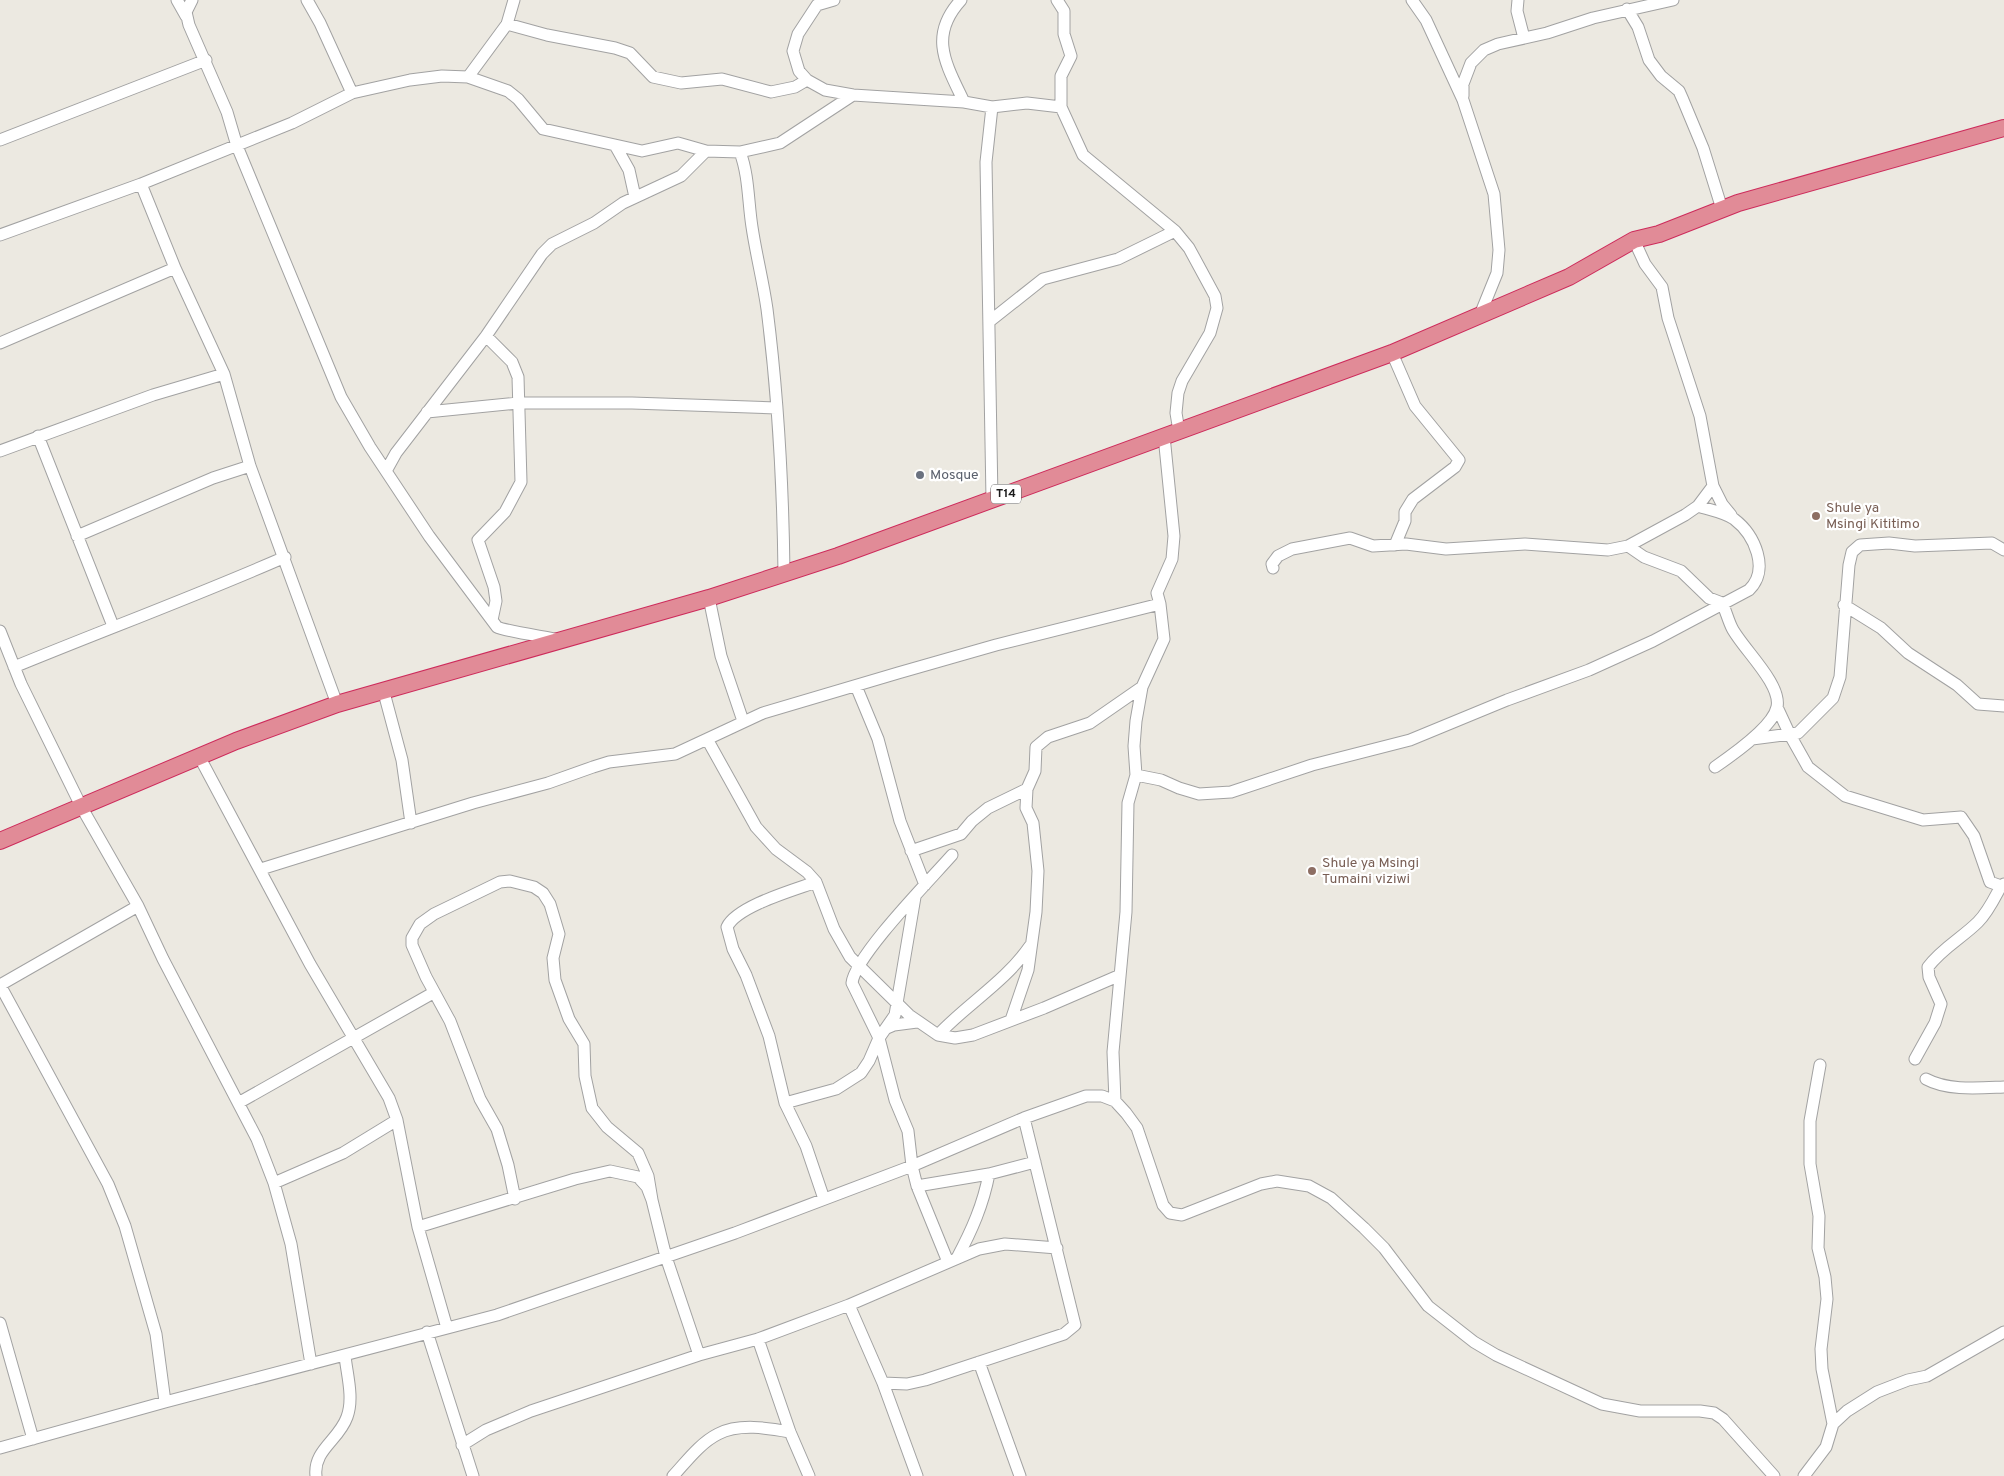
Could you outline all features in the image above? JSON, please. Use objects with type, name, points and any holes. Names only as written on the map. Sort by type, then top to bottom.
[{"type":"highway","name":"T14","points":[[0,841],[200,758],[236,741],[337,704],[383,689],[709,598],[992,500],[1172,434],[1392,353],[1569,277],[1634,240],[1659,234],[1722,209],[2004,128]]},
{"type":"street","points":[[192,0],[178,6],[206,60],[227,112],[237,146],[341,397],[386,471],[429,536],[492,620],[503,630],[530,633],[561,640]]},
{"type":"street","points":[[307,0],[352,93]]},
{"type":"street","points":[[468,77],[507,24],[514,0]]},
{"type":"street","points":[[834,0],[817,5],[798,34],[793,51],[799,71],[807,80],[825,90],[853,95],[964,102],[992,107],[1026,103],[1061,107]]},
{"type":"street","points":[[961,0],[951,10],[941,34],[953,79],[964,102]]},
{"type":"street","points":[[1057,0],[1064,11],[1064,34],[1071,56],[1061,76],[1061,107],[1083,155],[1175,231],[1189,248],[1210,284],[1217,308],[1210,333],[1182,381],[1178,393],[1172,434],[1174,536],[1172,559],[1157,593],[1164,639],[1142,686],[1134,746],[1136,775],[1128,803],[1126,912],[1118,976],[1113,1052],[1115,1101]]},
{"type":"street","points":[[1412,0],[1426,20],[1463,100],[1492,186],[1498,229],[1497,273],[1480,315]]},
{"type":"street","points":[[1518,0],[1517,11],[1524,38]]},
{"type":"street","points":[[1463,100],[1466,75],[1477,55],[1498,44],[1626,9],[1673,0]]},
{"type":"street","points":[[1626,9],[1638,27],[1649,60],[1661,76],[1679,91],[1684,100],[1703,148],[1722,209]]},
{"type":"street","points":[[507,24],[547,35],[630,53],[647,74],[681,83],[722,79],[771,92],[794,87],[807,80]]},
{"type":"street","points":[[0,140],[206,60]]},
{"type":"street","points":[[0,235],[141,184],[237,146],[292,123],[352,93],[410,80],[442,76],[468,77],[508,91],[518,99],[544,129],[604,140],[615,145],[642,151],[678,143],[706,151],[740,152],[780,144],[853,95]]},
{"type":"street","points":[[992,107],[986,162],[992,500]]},
{"type":"street","points":[[615,145],[629,170],[635,197]]},
{"type":"street","points":[[386,471],[396,453],[486,336],[542,254],[552,244],[594,223],[635,197],[681,176],[706,151]]},
{"type":"street","points":[[740,152],[744,163],[751,225],[767,309],[776,408],[784,573]]},
{"type":"street","points":[[141,184],[175,268],[224,374],[250,466],[285,557],[337,704]]},
{"type":"street","points":[[990,321],[1043,279],[1118,259],[1175,231]]},
{"type":"street","points":[[1136,775],[1150,776],[1199,794],[1231,792],[1312,765],[1410,740],[1507,700],[1589,670],[1653,641],[1749,590],[1756,583],[1758,552],[1744,529],[1733,519],[1722,504],[1713,486],[1700,416],[1668,318],[1662,287],[1644,264],[1634,240]]},
{"type":"street","points":[[0,343],[175,268]]},
{"type":"street","points":[[486,336],[512,362],[518,377],[520,482],[506,512],[478,540],[494,587],[496,601],[492,620]]},
{"type":"street","points":[[1392,353],[1406,390],[1415,406],[1459,460],[1454,467],[1413,499],[1405,512],[1405,521],[1395,545]]},
{"type":"street","points":[[0,451],[176,387],[224,374]]},
{"type":"street","points":[[427,412],[518,403],[632,403],[776,408]]},
{"type":"street","points":[[38,436],[113,626]]},
{"type":"street","points":[[77,536],[213,478],[250,466]]},
{"type":"street","points":[[1273,568],[1274,560],[1284,552],[1332,540],[1350,538],[1374,546],[1395,545],[1446,549],[1525,544],[1596,551],[1628,546],[1698,506],[1713,486]]},
{"type":"street","points":[[1698,506],[1733,519]]},
{"type":"street","points":[[1752,739],[1790,735],[1805,727],[1826,706],[1835,693],[1840,677],[1844,606],[1852,552],[1860,545],[1889,543],[1916,546],[1992,543],[2004,550]]},
{"type":"street","points":[[1628,546],[1644,557],[1681,571],[1709,598],[1722,603],[1732,628],[1774,689],[1777,706],[1790,735],[1808,766],[1845,796],[1923,820],[1961,817],[1974,836],[1990,882],[2002,885],[1987,912],[1976,924],[1945,947],[1928,966],[1929,977],[1941,1004],[1935,1023],[1915,1059]]},
{"type":"street","points":[[14,667],[113,626],[218,587],[285,557]]},
{"type":"street","points":[[709,598],[721,656],[743,721]]},
{"type":"street","points":[[261,869],[411,822],[548,783],[609,762],[675,754],[743,721],[786,706],[987,647],[1160,604]]},
{"type":"street","points":[[1844,606],[1881,628],[1908,653],[1957,685],[1978,704],[2004,706]]},
{"type":"street","points":[[0,631],[14,667],[82,808],[138,906],[163,959],[240,1102],[257,1138],[274,1183],[291,1244],[311,1364]]},
{"type":"street","points":[[856,686],[878,738],[896,809],[925,885]]},
{"type":"street","points":[[1011,1020],[1017,997],[1025,980],[1036,912],[1038,871],[1033,823],[1026,808],[1027,789],[1035,771],[1036,747],[1048,738],[1090,723],[1142,686]]},
{"type":"street","points":[[383,689],[402,760],[411,822]]},
{"type":"street","points":[[1715,767],[1752,739],[1773,716],[1777,706]]},
{"type":"street","points":[[707,739],[756,827],[776,849],[807,872],[816,882],[838,937],[857,966],[898,1002],[917,1022],[938,1035],[955,1038],[973,1035],[1118,976]]},
{"type":"street","points":[[200,758],[306,956],[381,1080],[397,1120],[418,1227],[446,1328]]},
{"type":"street","points":[[912,851],[960,834],[988,808],[1027,789]]},
{"type":"street","points":[[952,855],[857,966],[852,983],[879,1038],[895,1100],[908,1131],[912,1166],[917,1186],[952,1260]]},
{"type":"street","points":[[515,1199],[508,1164],[497,1128],[480,1099],[450,1021],[433,993],[412,945],[412,938],[420,924],[434,914],[500,882],[510,881],[525,884],[543,893],[555,915],[559,934],[553,958],[555,980],[569,1019],[584,1044],[586,1076],[592,1108],[607,1127],[630,1146],[641,1159],[666,1257],[699,1356]]},
{"type":"street","points":[[816,882],[767,900],[736,916],[727,927],[733,949],[746,975],[769,1036],[785,1103],[806,1146],[824,1199]]},
{"type":"street","points":[[785,1103],[836,1089],[850,1082],[861,1073],[869,1061],[879,1038],[895,1015],[915,897]]},
{"type":"street","points":[[138,906],[0,985],[108,1184],[125,1226],[156,1334],[165,1402]]},
{"type":"street","points":[[938,1035],[992,988],[1015,965],[1031,945]]},
{"type":"street","points":[[240,1102],[433,993]]},
{"type":"street","points":[[887,1028],[894,1025],[917,1022]]},
{"type":"street","points":[[1820,1066],[1810,1121],[1810,1164],[1819,1216],[1818,1248],[1825,1277],[1827,1299],[1821,1349],[1822,1369],[1834,1424]]},
{"type":"street","points":[[1926,1079],[1935,1084],[1949,1086],[2004,1087]]},
{"type":"street","points":[[0,1448],[165,1402],[497,1315],[666,1257],[824,1199],[912,1166],[1024,1118],[1086,1096],[1102,1096],[1115,1101],[1136,1128],[1163,1205],[1170,1213],[1182,1215],[1261,1184],[1277,1181],[1309,1186],[1331,1198],[1364,1228],[1384,1248],[1428,1306],[1474,1342],[1496,1355],[1602,1404],[1640,1411],[1700,1410],[1714,1413],[1723,1419],[1774,1476]]},
{"type":"street","points":[[883,1383],[907,1384],[925,1380],[1064,1334],[1075,1325],[1024,1118]]},
{"type":"street","points":[[274,1183],[343,1153],[397,1120]]},
{"type":"street","points":[[917,1186],[988,1174],[1035,1162]]},
{"type":"street","points":[[418,1227],[515,1199],[575,1179],[610,1171],[638,1176],[647,1187],[652,1200]]},
{"type":"street","points":[[952,1260],[977,1218],[984,1198],[988,1174]]},
{"type":"street","points":[[462,1445],[486,1430],[531,1411],[699,1356],[758,1339],[849,1305],[979,1249],[1005,1244],[1057,1248]]},
{"type":"street","points":[[849,1305],[883,1383],[917,1476]]},
{"type":"street","points":[[0,1323],[33,1439]]},
{"type":"street","points":[[428,1332],[473,1476]]},
{"type":"street","points":[[1804,1476],[1826,1447],[1834,1424],[1847,1411],[1877,1392],[1908,1380],[1927,1376],[2004,1332]]},
{"type":"street","points":[[758,1339],[790,1432],[809,1476]]},
{"type":"street","points":[[316,1476],[318,1455],[341,1429],[350,1406],[345,1356]]},
{"type":"street","points":[[979,1362],[1020,1476]]},
{"type":"street","points":[[673,1476],[698,1450],[719,1433],[756,1428],[790,1432]]},
{"type":"place","name":"Mosque","points":[[920,475]]},
{"type":"place","name":"Shule ya Msingi Kititimo","points":[[1816,516]]},
{"type":"place","name":"Shule ya Msingi Tumaini viziwi","points":[[1312,871]]}]
